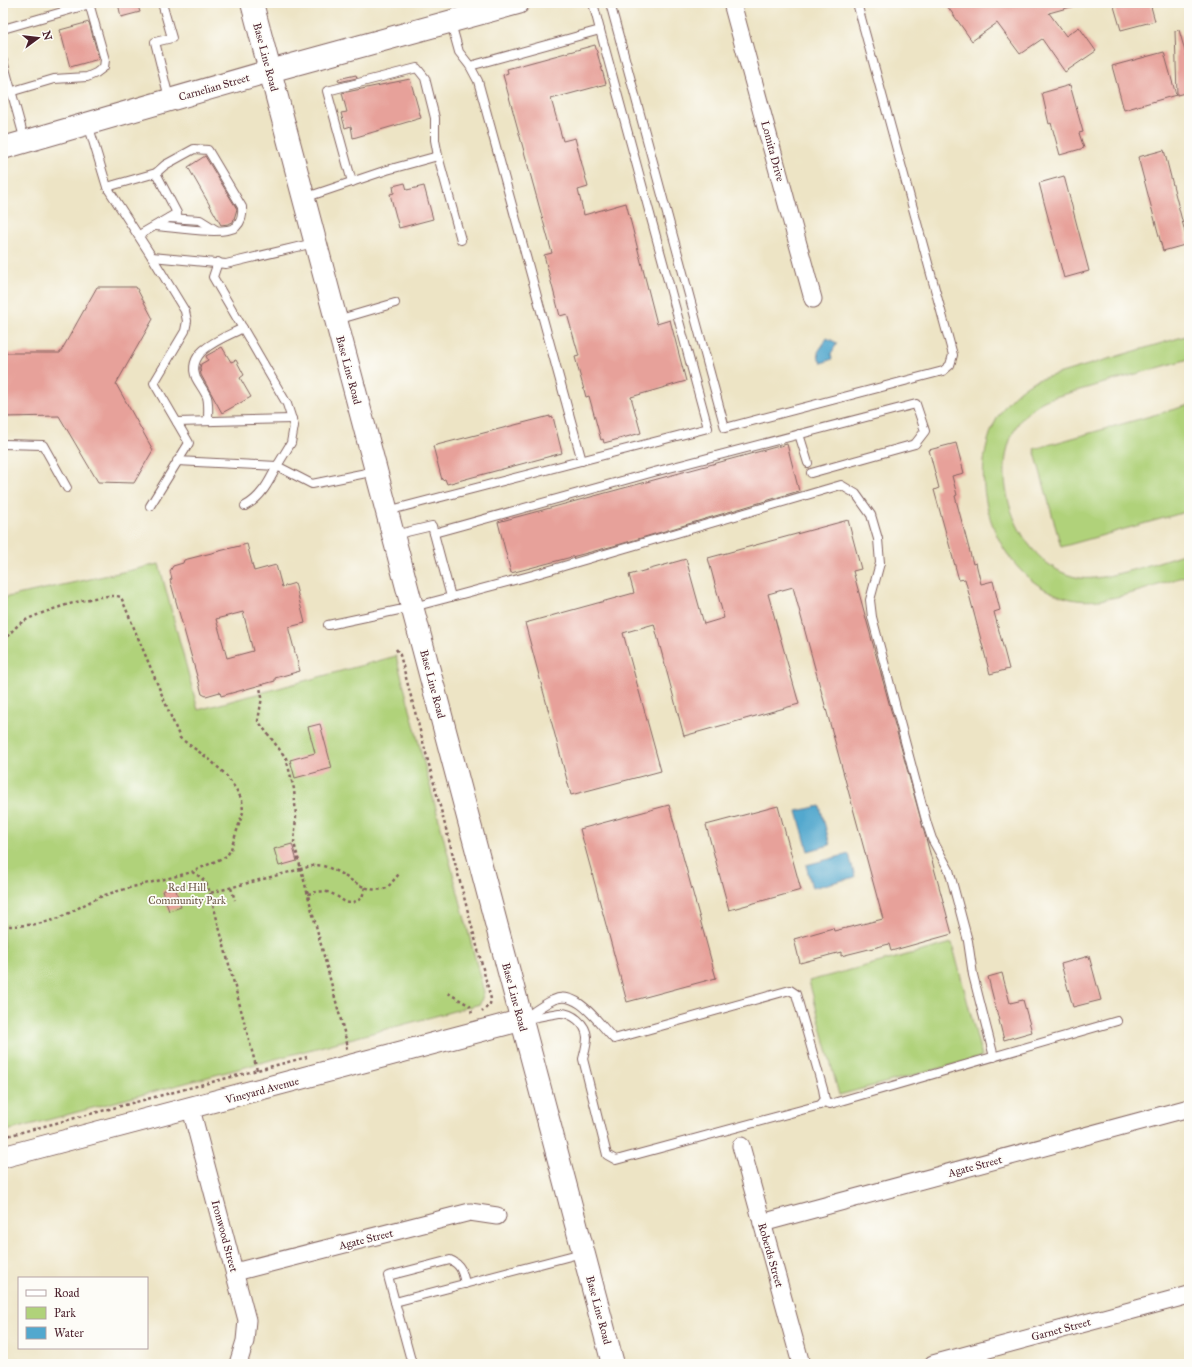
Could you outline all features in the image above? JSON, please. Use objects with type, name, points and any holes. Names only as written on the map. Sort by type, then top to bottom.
[{"type":"main road","name":"Base Line Road","points":[[252,3],[613,1364]]},
{"type":"main road","name":"Carnelian Street","points":[[3,148],[270,71],[518,3]]},
{"type":"street","name":"Lomita Drive","points":[[732,3],[813,299]]},
{"type":"street","name":"Vineyard Avenue","points":[[3,1157],[192,1109],[522,1020]]},
{"type":"street","name":"Agate Street","points":[[762,1223],[1189,1108]]},
{"type":"street","name":"Ironwood Street","points":[[192,1109],[247,1320],[245,1341],[238,1364]]},
{"type":"street","name":"Roberds Street","points":[[741,1146],[801,1364]]},
{"type":"street","name":"Agate Street","points":[[235,1272],[470,1212],[497,1216]]},
{"type":"street","name":"Garnet Street","points":[[933,1364],[1189,1295]]},
{"type":"lane","points":[[3,29],[90,3],[105,60],[104,67],[87,77],[54,79],[7,93]]},
{"type":"lane","points":[[162,3],[172,38],[155,42],[170,100]]},
{"type":"lane","points":[[387,511],[708,428],[593,3]]},
{"type":"lane","points":[[610,3],[725,428],[944,371],[950,366],[953,355],[858,3]]},
{"type":"lane","points":[[451,22],[459,52],[470,66],[478,80],[582,461]]},
{"type":"lane","points":[[470,66],[600,30]]},
{"type":"lane","points":[[3,61],[7,93],[25,142]]},
{"type":"lane","points":[[352,182],[327,91],[416,68],[425,78],[435,118],[435,140],[438,156],[461,240]]},
{"type":"lane","points":[[88,124],[107,187],[139,235],[185,311],[187,321],[185,331],[154,383],[189,443],[150,506]]},
{"type":"lane","points":[[107,187],[156,173],[165,165],[194,149],[208,150],[242,207],[243,214],[235,228],[217,231],[156,226]]},
{"type":"lane","points":[[304,198],[438,156]]},
{"type":"lane","points":[[139,235],[177,212],[156,173]]},
{"type":"lane","points":[[168,218],[200,220],[217,231]]},
{"type":"lane","points":[[152,257],[218,262],[226,264],[315,243]]},
{"type":"lane","points":[[218,262],[213,277],[287,404],[294,426],[291,443],[277,466],[255,501],[245,506]]},
{"type":"lane","points":[[336,320],[396,303]]},
{"type":"lane","points":[[208,421],[207,397],[193,370],[194,362],[199,354],[209,346],[243,328]]},
{"type":"lane","points":[[434,533],[799,434],[916,404],[924,431],[914,444],[811,473]]},
{"type":"lane","points":[[177,422],[292,419]]},
{"type":"lane","points":[[799,434],[808,463]]},
{"type":"lane","points":[[3,444],[43,445],[67,488]]},
{"type":"lane","points":[[177,461],[277,466],[312,484],[376,471]]},
{"type":"lane","points":[[328,625],[412,607],[533,575],[841,485],[856,494],[870,515],[878,539],[880,563],[870,600],[872,616],[927,824],[932,839],[949,870],[968,941],[973,975],[994,1057]]},
{"type":"lane","points":[[393,535],[432,526],[450,597]]},
{"type":"lane","points":[[522,1020],[554,999],[566,997],[579,1003],[589,1011],[601,1027],[614,1039],[790,990],[796,994],[823,1089],[825,1100],[823,1102]]},
{"type":"lane","points":[[522,1020],[560,1013],[572,1015],[582,1024],[587,1035],[587,1046],[583,1058],[605,1148],[607,1155],[616,1160],[823,1102],[830,1104],[1117,1021]]},
{"type":"lane","points":[[395,1302],[584,1253]]},
{"type":"lane","points":[[412,1364],[388,1276],[450,1260],[457,1262],[462,1271],[466,1284]]},
{"type":"path","points":[[3,641],[24,620],[40,613],[96,598],[113,595],[121,597],[180,738],[209,759],[225,774],[242,800],[243,812],[231,849],[227,856],[192,872],[105,896],[81,905],[60,917],[44,922],[3,926]]},
{"type":"path","points":[[396,649],[402,662],[491,999],[490,1004]]},
{"type":"path","points":[[260,688],[262,698],[258,721],[266,734],[286,758],[294,789],[296,817],[294,843],[348,1047],[340,1049]]},
{"type":"path","points":[[210,893],[315,866],[323,866],[344,875],[365,888],[372,890],[388,888],[397,879],[399,874]]},
{"type":"path","points":[[192,872],[200,876],[206,882],[210,893],[257,1070]]},
{"type":"path","points":[[231,888],[234,900]]},
{"type":"path","points":[[308,894],[325,891],[332,893],[344,903],[350,904],[362,898],[365,888]]},
{"type":"path","points":[[448,993],[470,1006],[472,1014]]},
{"type":"path","points":[[3,1137],[310,1057]]},
{"type":"green space","points":[[1189,335],[1189,359],[1048,399],[1024,416],[1010,439],[1005,467],[1007,496],[1017,524],[1033,549],[1054,568],[1080,578],[1103,577],[1134,570],[1189,552],[1189,575],[1130,594],[1099,600],[1084,601],[1071,599],[1039,586],[1014,563],[996,534],[986,500],[984,466],[991,432],[1007,403],[1034,381]]},
{"type":"green space","points":[[1189,405],[1189,511],[1061,547],[1034,449]]},
{"type":"green space","name":"Red Hill Community Park","points":[[159,564],[198,710],[396,656],[484,992],[480,1004],[3,1132],[3,598]]},
{"type":"green space","points":[[952,943],[982,1057],[839,1095],[809,981]]},
{"type":"water","points":[[827,338],[837,343],[831,354],[832,359],[822,363],[819,359],[818,352]]},
{"type":"water","points":[[820,806],[830,845],[808,851],[797,811]]},
{"type":"water","points":[[849,854],[855,877],[812,888],[806,865]]},
{"type":"building","points":[[118,3],[137,3],[140,12],[121,17]]},
{"type":"building","points":[[945,3],[1074,3],[1074,6],[1049,13],[1066,36],[1079,27],[1096,51],[1065,72],[1042,39],[1020,54],[997,23],[972,41]]},
{"type":"building","points":[[1113,3],[1150,3],[1155,21],[1121,30]]},
{"type":"building","points":[[89,22],[99,59],[70,67],[60,30]]},
{"type":"building","points":[[1179,30],[1189,65],[1189,92],[1177,95],[1175,31]]},
{"type":"building","points":[[595,45],[606,84],[551,99],[563,141],[575,138],[588,187],[578,190],[584,215],[626,203],[657,324],[670,320],[686,381],[631,397],[641,433],[604,443],[603,439],[601,440],[589,396],[586,397],[575,357],[579,356],[567,314],[560,316],[544,255],[552,253],[503,75],[508,73],[507,69]]},
{"type":"building","points":[[1164,52],[1176,95],[1124,110],[1112,66]]},
{"type":"building","points":[[356,75],[357,78],[339,82],[338,79]]},
{"type":"building","points":[[410,79],[421,118],[353,138],[351,126],[345,128],[341,113],[347,112],[342,93]]},
{"type":"building","points":[[1070,85],[1083,132],[1079,133],[1084,148],[1060,155],[1051,123],[1049,124],[1042,93]]},
{"type":"building","points":[[1164,150],[1188,244],[1163,251],[1138,157]]},
{"type":"building","points":[[205,156],[237,209],[233,222],[228,224],[221,225],[188,167]]},
{"type":"building","points":[[1064,176],[1089,271],[1064,278],[1039,183]]},
{"type":"building","points":[[405,183],[407,190],[424,186],[433,219],[399,228],[390,194],[394,193],[393,186]]},
{"type":"building","points":[[97,287],[136,287],[153,319],[116,384],[153,450],[134,483],[98,482],[59,416],[3,417],[3,353],[60,353]]},
{"type":"building","points":[[222,347],[231,362],[236,360],[244,375],[240,378],[251,397],[222,413],[201,375],[200,368],[201,364],[208,360],[206,356]]},
{"type":"building","points":[[550,416],[550,418],[553,417],[562,453],[447,484],[445,479],[442,480],[433,446]]},
{"type":"building","points":[[956,443],[964,473],[952,476],[957,495],[955,496],[973,564],[976,563],[981,584],[993,581],[1000,610],[994,612],[1009,669],[990,674],[965,579],[959,580],[934,490],[939,488],[929,450]]},
{"type":"building","points":[[787,444],[799,491],[621,544],[511,573],[498,522]]},
{"type":"building","points":[[848,520],[861,569],[853,571],[952,934],[891,951],[889,944],[841,956],[841,952],[800,963],[794,939],[833,928],[834,931],[883,919],[793,587],[768,594],[799,704],[684,736],[654,624],[623,633],[661,771],[571,795],[525,623],[634,593],[629,575],[686,559],[704,624],[724,618],[708,558]]},
{"type":"building","points":[[247,544],[254,571],[276,565],[282,587],[295,583],[305,623],[289,627],[289,630],[300,671],[275,678],[275,681],[221,696],[220,692],[206,696],[202,694],[170,580],[172,579],[170,571],[173,566],[183,563],[184,560]],"holes":[[[243,612],[253,651],[227,658],[216,619]]]},
{"type":"building","points":[[320,724],[332,768],[295,778],[290,760],[315,753],[308,727]]},
{"type":"building","points":[[669,805],[716,978],[627,1002],[580,829]]},
{"type":"building","points":[[778,806],[801,890],[729,910],[706,825]]},
{"type":"building","points":[[292,844],[297,861],[279,866],[274,849]]},
{"type":"building","points":[[175,887],[181,907],[169,911],[162,891]]},
{"type":"building","points":[[1089,956],[1101,1000],[1073,1007],[1061,964]]},
{"type":"building","points":[[1002,973],[1010,1003],[1023,1000],[1032,1032],[1004,1040],[988,977]]}]
